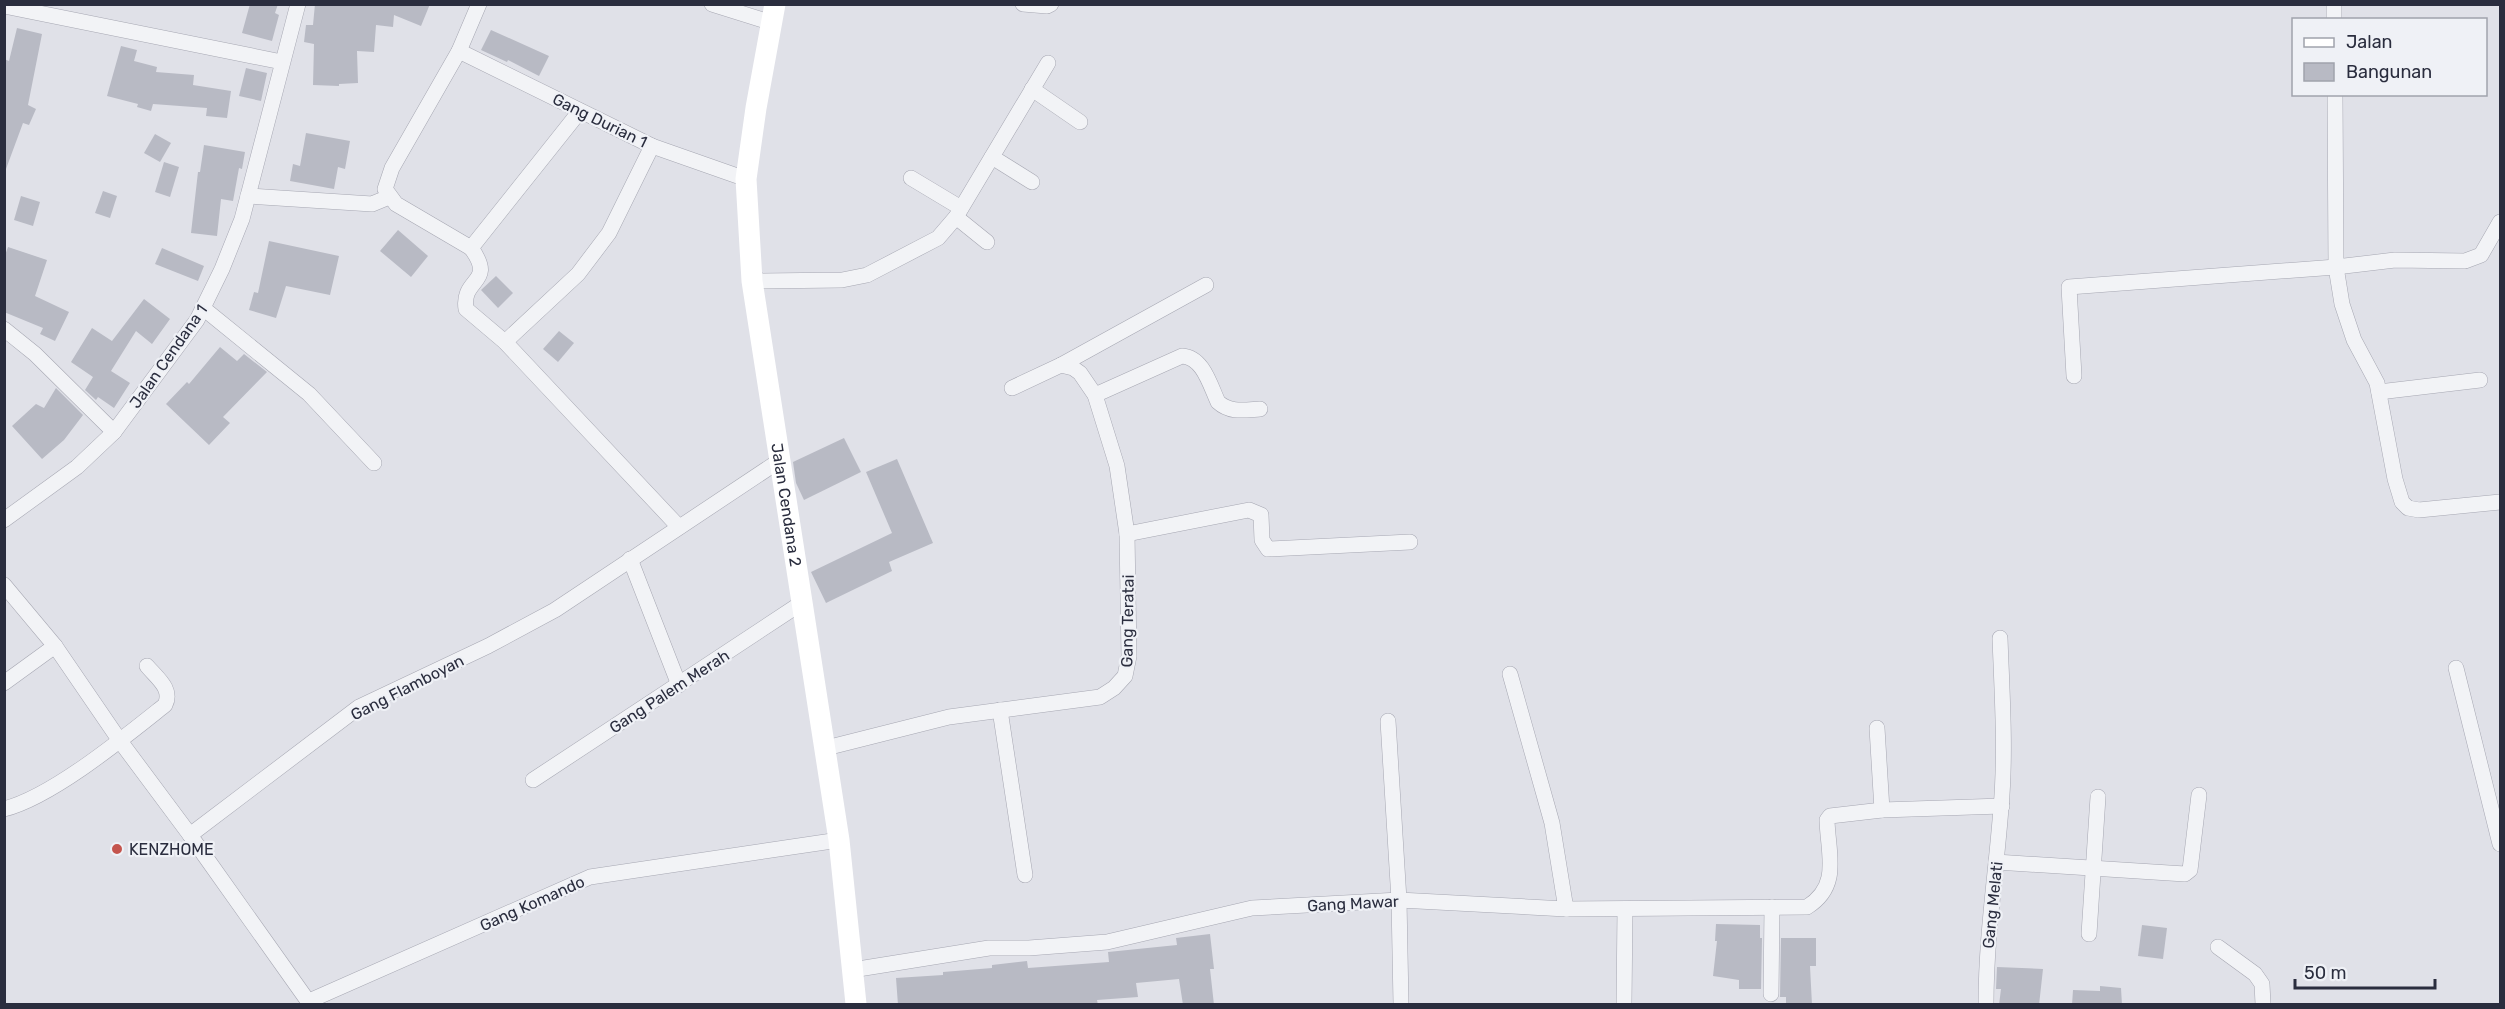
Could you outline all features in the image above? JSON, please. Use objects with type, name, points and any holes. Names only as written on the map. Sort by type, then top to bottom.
[{"type":"street","name":"Jalan Cendana 1","points":[[4,520],[77,467],[114,432],[197,320],[222,269],[248,196],[298,4]]},
{"type":"street","points":[[479,4],[459,51],[392,168],[385,189],[396,204],[471,248],[481,262],[482,270],[465,298],[466,309],[505,342],[679,527]]},
{"type":"street","points":[[712,4],[773,14]]},
{"type":"street","points":[[1023,4],[1047,6],[1051,4]]},
{"type":"street","points":[[4,6],[282,62]]},
{"type":"street","name":"Jalan Cendana 2","points":[[773,14],[746,180],[752,281],[826,748],[839,840],[856,1005]]},
{"type":"street","name":"Gang Durian 1","points":[[459,51],[652,146],[746,180]]},
{"type":"street","points":[[752,281],[842,280],[867,275],[938,238],[958,212],[1048,63]]},
{"type":"street","points":[[1032,89],[1080,122]]},
{"type":"street","points":[[2335,96],[2336,267],[2342,304],[2354,340],[2377,383],[2395,479],[2402,502],[2408,508],[2457,508],[2500,502]]},
{"type":"street","points":[[471,248],[580,111]]},
{"type":"street","points":[[505,342],[578,274],[609,233],[652,146]]},
{"type":"street","points":[[992,157],[1032,182]]},
{"type":"street","points":[[910,178],[958,212],[987,242]]},
{"type":"street","points":[[248,196],[372,204],[389,196]]},
{"type":"street","points":[[2074,376],[2070,286],[2336,267],[2395,260],[2465,261],[2475,258],[2484,251],[2500,222]]},
{"type":"street","points":[[1012,388],[1206,285]]},
{"type":"street","points":[[203,308],[309,394],[374,463]]},
{"type":"street","points":[[4,329],[35,354],[114,432]]},
{"type":"street","points":[[1095,395],[1182,356],[1190,356],[1198,361],[1218,402],[1223,407],[1230,410],[1260,409]]},
{"type":"street","name":"Gang Teratai","points":[[826,748],[949,717],[1100,697],[1114,688],[1125,676],[1129,656],[1127,534],[1117,466],[1095,395],[1080,373],[1061,364]]},
{"type":"street","points":[[2379,392],[2480,380]]},
{"type":"street","name":"Gang Flamboyan","points":[[190,835],[359,707],[488,646],[555,610],[779,461]]},
{"type":"street","points":[[1127,534],[1249,510],[1262,515],[1262,540],[1268,549],[1410,542]]},
{"type":"street","points":[[630,560],[679,685]]},
{"type":"street","points":[[4,585],[55,646],[120,741],[309,1003]]},
{"type":"street","name":"Gang Palem Merah","points":[[533,780],[803,602]]},
{"type":"street","name":"Gang Melati","points":[[1986,1005],[1986,960],[2002,806],[2000,638]]},
{"type":"street","points":[[4,683],[55,646]]},
{"type":"street","points":[[4,809],[28,800],[58,782],[120,741],[165,705],[169,692],[147,666]]},
{"type":"street","points":[[2456,668],[2500,844]]},
{"type":"street","points":[[1510,674],[1552,823],[1566,909]]},
{"type":"street","points":[[1000,710],[1025,875]]},
{"type":"street","points":[[1388,721],[1399,900],[1401,1005]]},
{"type":"street","points":[[1877,728],[1882,810],[2002,806]]},
{"type":"street","points":[[1996,862],[2179,874],[2190,870],[2199,795]]},
{"type":"street","points":[[2089,934],[2098,797]]},
{"type":"street","name":"Gang Mawar","points":[[852,970],[989,948],[1029,948],[1107,942],[1252,908],[1399,900],[1566,909],[1807,907],[1820,899],[1830,878],[1827,820],[1830,816],[1882,810]]},
{"type":"street","name":"Gang Komando","points":[[309,1003],[590,877],[839,840]]},
{"type":"street","points":[[1771,994],[1772,907]]},
{"type":"street","points":[[1624,1005],[1625,909]]},
{"type":"street","points":[[2218,947],[2244,964],[2259,979],[2262,984],[2263,1005]]},
{"type":"building","points":[[250,4],[278,4],[275,13],[279,15],[272,41],[242,33]]},
{"type":"building","points":[[315,4],[430,4],[421,26],[394,15],[393,27],[376,25],[374,52],[357,51],[358,83],[339,84],[339,86],[313,85],[314,44],[304,42],[306,25],[313,25]]},
{"type":"building","points":[[17,28],[42,34],[28,105],[36,109],[29,125],[23,123],[6,169],[4,168],[4,59],[9,61]]},
{"type":"building","points":[[491,30],[549,56],[539,76],[508,60],[507,62],[481,50]]},
{"type":"building","points":[[121,46],[137,50],[134,61],[157,67],[156,72],[194,75],[193,85],[231,91],[227,118],[206,116],[207,108],[153,104],[151,111],[137,107],[138,104],[107,96]]},
{"type":"building","points":[[246,68],[267,73],[261,101],[239,96]]},
{"type":"building","points":[[306,133],[350,141],[345,169],[338,167],[334,189],[290,181],[293,164],[300,166]]},
{"type":"building","points":[[155,134],[171,143],[160,162],[144,153]]},
{"type":"building","points":[[204,145],[245,152],[242,169],[239,168],[233,201],[221,199],[217,236],[191,233],[198,172],[200,172]]},
{"type":"building","points":[[164,162],[179,167],[170,197],[155,192]]},
{"type":"building","points":[[103,191],[117,196],[110,218],[95,213]]},
{"type":"building","points":[[21,196],[40,202],[33,226],[14,220]]},
{"type":"building","points":[[398,230],[428,256],[411,277],[380,251]]},
{"type":"building","points":[[269,241],[339,256],[330,295],[286,286],[276,318],[249,310],[254,292],[258,293]]},
{"type":"building","points":[[8,247],[47,260],[35,296],[69,312],[55,341],[40,334],[43,328],[4,312],[4,258]]},
{"type":"building","points":[[162,248],[204,266],[198,281],[155,264]]},
{"type":"building","points":[[496,276],[513,293],[498,308],[481,290]]},
{"type":"building","points":[[144,299],[170,319],[152,344],[136,331],[111,371],[130,383],[114,408],[98,397],[96,400],[85,390],[93,377],[71,362],[92,328],[112,341]]},
{"type":"building","points":[[559,331],[574,343],[558,362],[543,349]]},
{"type":"building","points":[[220,347],[237,361],[244,354],[267,372],[223,417],[230,423],[209,445],[166,404],[187,382],[189,384]]},
{"type":"building","points":[[56,388],[83,415],[64,440],[42,459],[12,426],[36,404],[44,408]]},
{"type":"building","points":[[844,438],[861,472],[804,500],[796,483],[793,462]]},
{"type":"building","points":[[897,459],[933,543],[889,562],[892,571],[826,603],[811,572],[892,533],[866,472]]},
{"type":"building","points":[[1716,924],[1760,925],[1761,989],[1739,989],[1739,980],[1713,976],[1717,941],[1715,941]]},
{"type":"building","points":[[2142,925],[2167,928],[2163,959],[2138,956]]},
{"type":"building","points":[[1210,934],[1214,969],[1210,969],[1214,1005],[1183,1005],[1179,979],[1136,983],[1138,997],[1097,1000],[1098,1005],[898,1005],[896,978],[943,975],[943,972],[992,968],[992,965],[1027,961],[1028,968],[1109,962],[1108,952],[1177,945],[1176,938]]},
{"type":"building","points":[[1781,938],[1816,938],[1816,966],[1810,966],[1812,1005],[1786,1005],[1786,997],[1780,997]]},
{"type":"building","points":[[1997,967],[2043,969],[2039,1005],[1999,1005],[2001,989],[1996,989]]},
{"type":"building","points":[[2100,986],[2121,988],[2122,1005],[2072,1005],[2073,990],[2100,991]]},
{"type":"place","name":"KENZHOME","points":[[117,849]]}]
